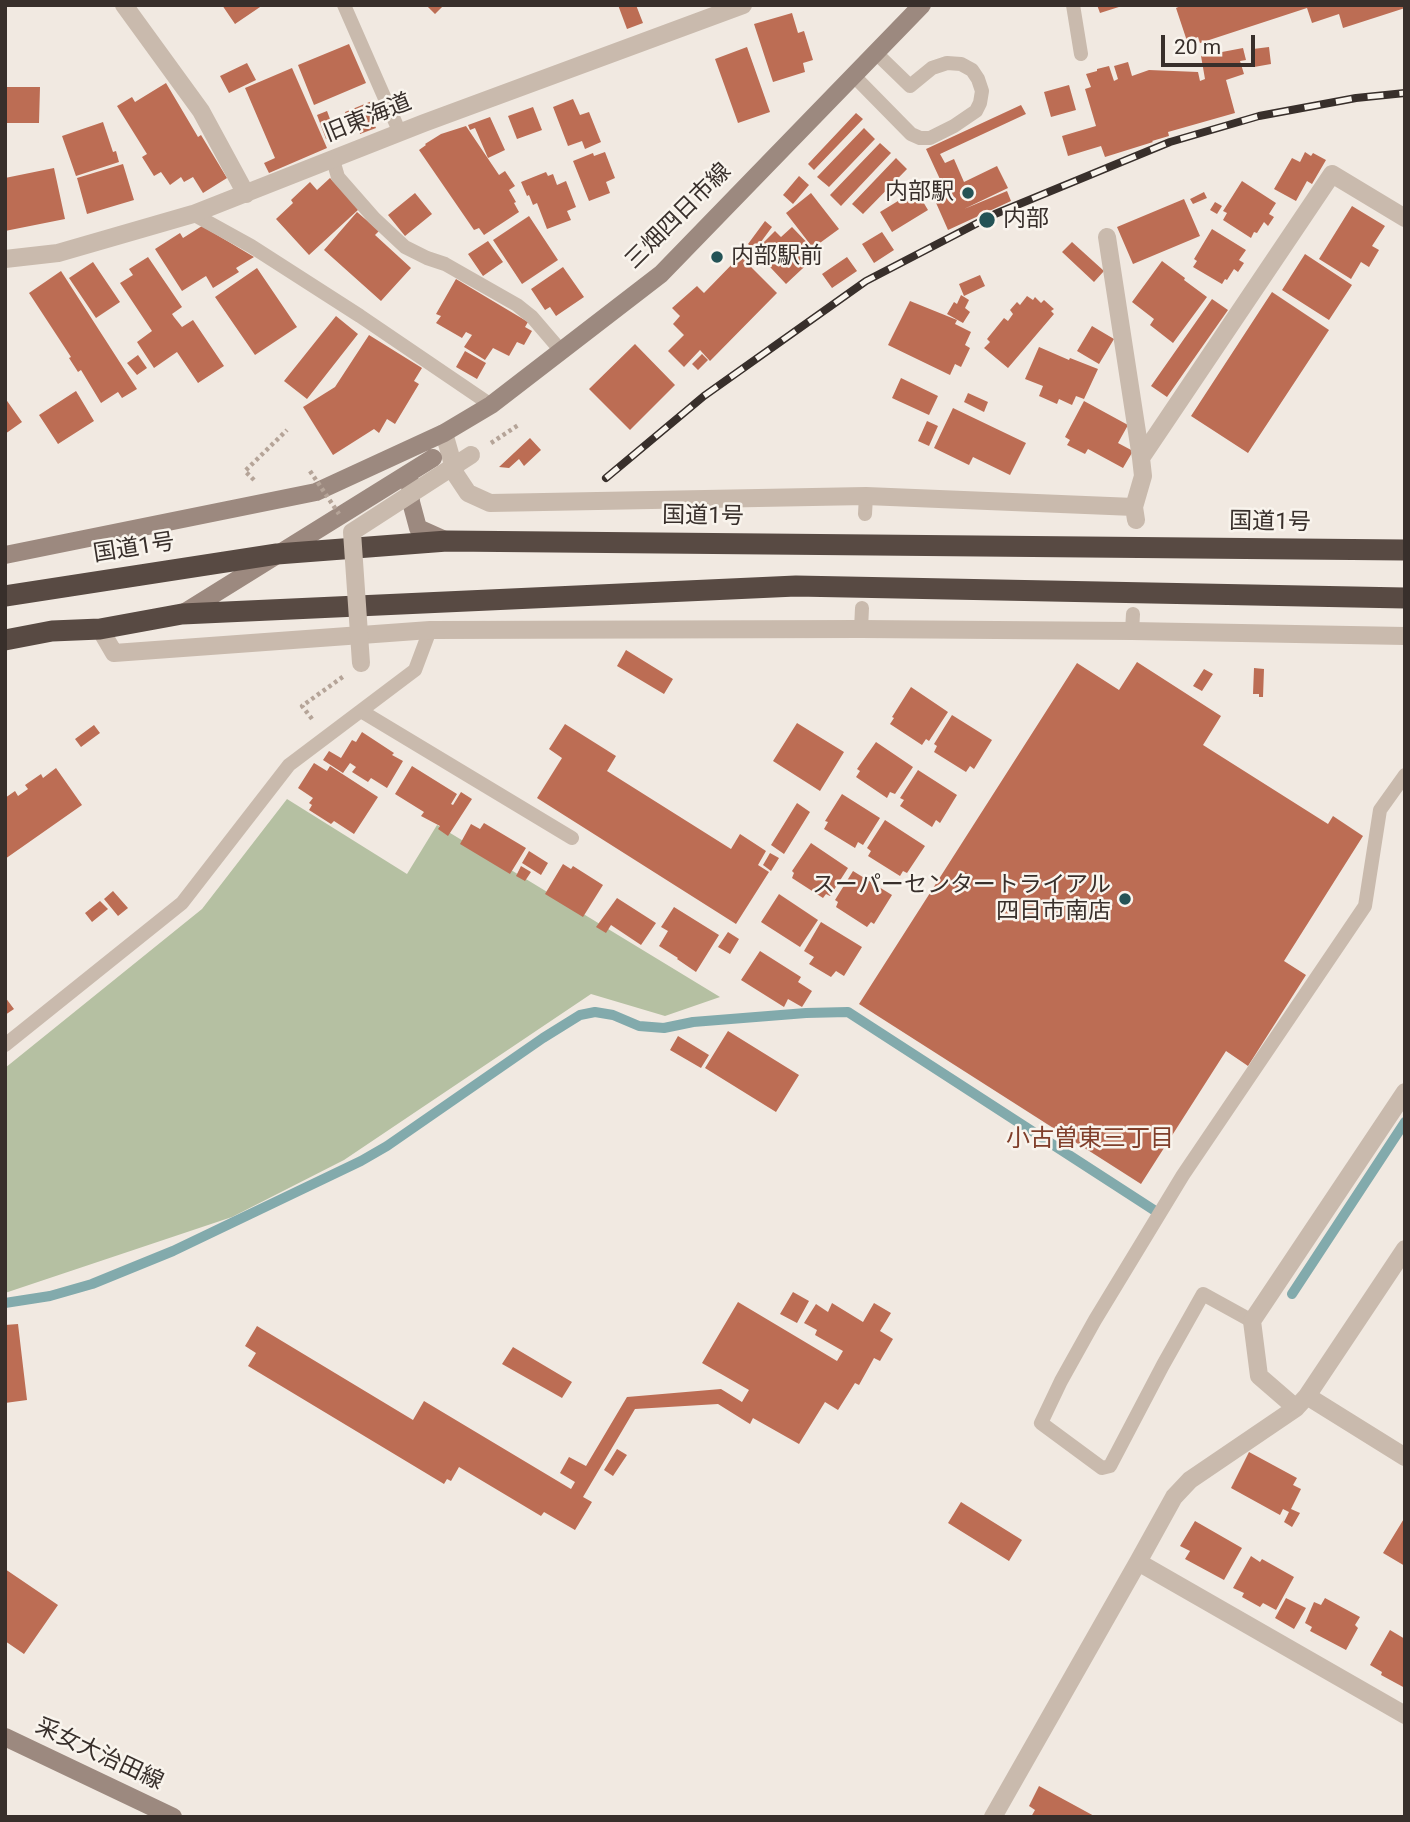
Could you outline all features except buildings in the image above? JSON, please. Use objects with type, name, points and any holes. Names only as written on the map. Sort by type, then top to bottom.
[{"type":"highway","name":"国道1号","points":[[5,596],[277,554],[447,541],[1405,551]]},
{"type":"highway","points":[[5,640],[52,631],[100,629],[182,614],[796,586],[1405,598]]},
{"type":"main road","name":"三畑四日市線","points":[[5,555],[316,492],[444,433],[491,405],[661,274],[922,5]]},
{"type":"main road","points":[[444,433],[433,458],[410,481],[411,502],[418,528],[447,541]]},
{"type":"main road","points":[[182,614],[433,458]]},
{"type":"main road","name":"采女大治田線","points":[[5,1737],[173,1817]]},
{"type":"street","points":[[124,5],[201,111],[246,194]]},
{"type":"street","name":"旧東海道","points":[[5,259],[58,253],[192,214],[743,5]]},
{"type":"street","points":[[1141,458],[1332,174],[1405,218]]},
{"type":"street","points":[[444,433],[456,475],[468,493],[490,503],[865,505],[1135,514],[1143,475],[1107,237]]},
{"type":"street","points":[[361,663],[352,531],[471,455]]},
{"type":"street","points":[[100,629],[114,653],[430,630],[861,629],[1132,623],[1405,636]]},
{"type":"street","points":[[1405,1092],[1252,1321],[1259,1376],[1405,1457]]},
{"type":"street","points":[[993,1817],[1174,1497],[1190,1480],[1302,1402],[1405,1249]]},
{"type":"street","points":[[1138,1562],[1405,1715]]},
{"type":"lane","points":[[344,5],[400,133]]},
{"type":"lane","points":[[1073,5],[1081,54]]},
{"type":"lane","points":[[853,75],[911,134],[920,138],[930,138],[976,111],[982,92],[972,70],[961,64],[947,63],[932,68],[910,86],[876,53]]},
{"type":"lane","points":[[333,160],[338,177],[374,218],[405,247],[445,264],[517,305],[532,317],[562,352]]},
{"type":"lane","points":[[192,214],[251,246],[491,405]]},
{"type":"lane","points":[[861,629],[862,608]]},
{"type":"lane","points":[[5,1045],[182,903],[289,765],[415,670],[430,630]]},
{"type":"lane","points":[[361,711],[572,838]]},
{"type":"lane","points":[[1252,1321],[1203,1294],[1110,1466],[1102,1468],[1041,1423],[1095,1320],[1183,1175],[1365,906],[1380,810],[1405,775]]},
{"type":"path","points":[[471,455],[520,424]]},
{"type":"path","points":[[265,478],[254,480],[245,471],[287,430]]},
{"type":"path","points":[[299,473],[310,471],[352,531]]},
{"type":"path","points":[[322,713],[312,720],[302,706],[361,663]]},
{"type":"green space","points":[[287,799],[407,874],[437,825],[720,997],[665,1016],[591,994],[344,1160],[232,1217],[5,1293],[5,1068],[202,909]]},
{"type":"waterway","points":[[5,1303],[50,1296],[92,1284],[173,1251],[361,1161],[387,1146],[543,1038],[580,1015],[595,1012],[613,1015],[639,1026],[664,1028],[693,1022],[848,1012],[1160,1214]]},
{"type":"waterway","points":[[1292,1294],[1405,1122]]},
{"type":"railway","points":[[606,478],[704,396],[866,281],[995,214],[1170,142],[1259,116],[1356,98],[1405,93]]},
{"type":"place","name":"内部駅","points":[[968,193]]},
{"type":"place","name":"内部","points":[[987,220]]},
{"type":"place","name":"内部駅前","points":[[717,257]]},
{"type":"place","name":"スーパーセンタートライアル 四日市南店","points":[[1125,899]]},
{"type":"district","name":"小古曽東三丁目","points":[[1090,1140]]}]
